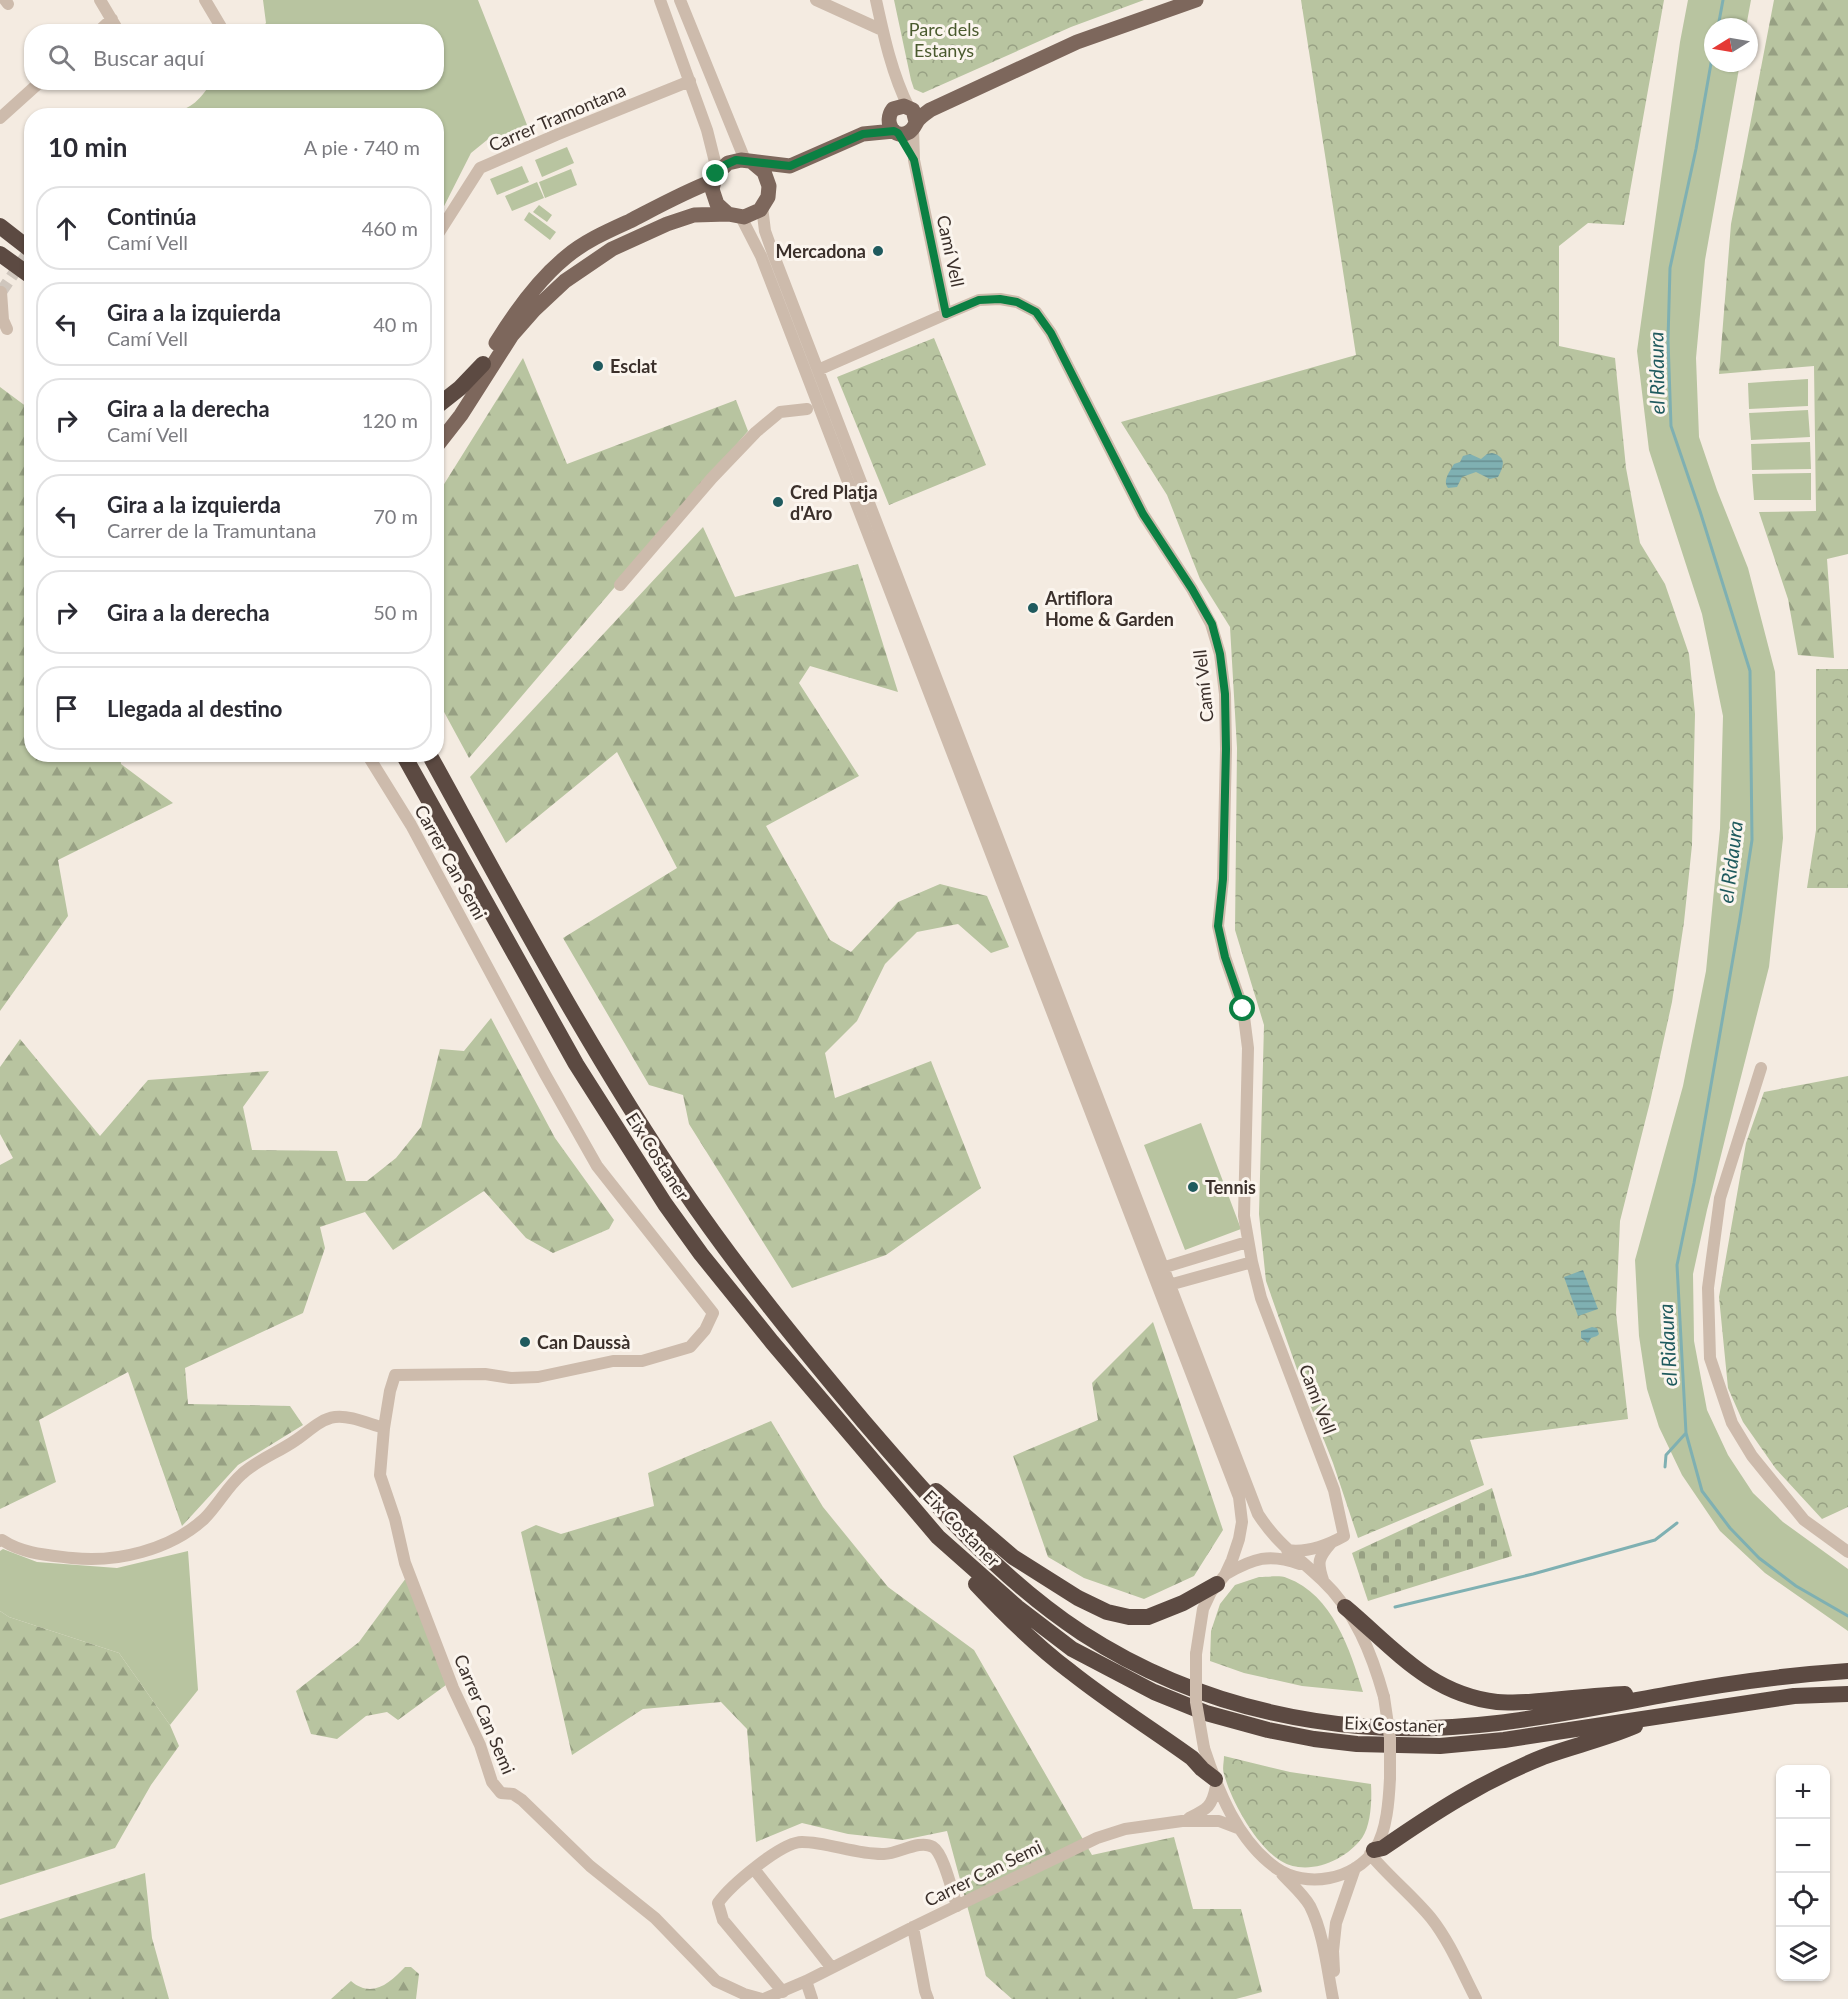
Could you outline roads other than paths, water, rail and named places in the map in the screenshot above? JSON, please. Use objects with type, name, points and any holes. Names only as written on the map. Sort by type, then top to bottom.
[{"type":"highway","points":[[0,226],[24,240]]},
{"type":"highway","points":[[0,226],[24,245]]},
{"type":"highway","points":[[0,254],[24,271]]},
{"type":"highway","points":[[0,264],[24,280]]},
{"type":"highway","points":[[444,401],[483,364]]},
{"type":"highway","name":"Eix Costaner","points":[[407,762],[576,1064],[665,1204],[726,1287],[938,1537],[1017,1608],[1072,1649],[1154,1692],[1232,1721],[1314,1739],[1357,1744],[1440,1746],[1504,1740],[1794,1696],[1848,1694]]},
{"type":"highway","name":"Eix Costaner","points":[[433,762],[595,1052],[684,1191],[778,1316],[914,1480],[961,1531],[1003,1570],[1037,1600],[1083,1634],[1164,1678],[1235,1704],[1265,1712],[1358,1726],[1466,1727],[1548,1717],[1783,1676],[1848,1671]]},
{"type":"highway","points":[[914,1480],[937,1491],[1013,1557],[1078,1598],[1107,1612],[1129,1617],[1148,1617],[1183,1603],[1221,1579]]},
{"type":"highway","points":[[938,1537],[945,1552],[1006,1617],[1044,1651],[1192,1758],[1215,1782]]},
{"type":"highway","points":[[1345,1607],[1420,1673],[1446,1688],[1478,1698],[1509,1702],[1671,1694]]},
{"type":"highway","points":[[1372,1852],[1383,1848],[1450,1802],[1497,1778],[1544,1757],[1617,1734],[1654,1718]]},
{"type":"main road","points":[[461,415],[483,364],[507,324],[538,284],[566,257],[593,237],[715,178],[728,163],[748,161],[790,166],[863,134],[930,111],[1077,42],[1196,0]]},
{"type":"main road","points":[[748,161],[758,166],[765,175],[769,186],[765,200]]},
{"type":"main road","points":[[444,437],[461,415],[512,335],[534,310],[565,281],[612,249],[666,224],[694,215],[751,215],[784,177],[790,166]]},
{"type":"main road","points":[[715,178],[712,193],[715,200],[719,207],[735,216]]},
{"type":"street","points":[[100,0],[115,24]]},
{"type":"street","points":[[205,0],[219,24]]},
{"type":"street","points":[[660,0],[707,130],[716,166],[715,178]]},
{"type":"street","points":[[680,0],[748,161]]},
{"type":"street","points":[[816,0],[882,30]]},
{"type":"street","points":[[876,0],[898,85],[904,119]]},
{"type":"street","points":[[107,24],[112,19]]},
{"type":"street","name":"Carrer Tramontana","points":[[444,224],[480,168],[690,81]]},
{"type":"street","points":[[0,118],[31,90]]},
{"type":"street","name":"Camí Vell","points":[[904,119],[946,314],[979,300],[1000,299],[1017,302],[1036,312],[1060,349],[1143,514],[1212,624],[1220,654],[1225,694],[1226,738],[1223,879],[1218,926],[1225,957],[1243,1009],[1248,1048],[1244,1216],[1247,1242],[1262,1298],[1282,1356],[1334,1490],[1344,1536],[1331,1543],[1322,1553],[1318,1564],[1324,1581]]},
{"type":"street","points":[[765,200],[765,231],[774,256],[1258,1514],[1287,1550],[1324,1581],[1345,1607],[1368,1647],[1384,1696],[1390,1738],[1390,1778],[1386,1817],[1372,1852],[1356,1868],[1336,1923],[1333,1951],[1334,1999]]},
{"type":"street","points":[[735,216],[761,256],[1239,1497],[1242,1522],[1232,1560],[1203,1609],[1196,1654],[1196,1702],[1204,1748],[1215,1782],[1240,1829],[1311,1908],[1334,1999]]},
{"type":"street","points":[[0,292],[3,320],[7,329]]},
{"type":"street","points":[[818,370],[946,314]]},
{"type":"street","points":[[620,585],[712,478],[756,432],[780,412],[807,409]]},
{"type":"street","name":"Carrer Can Semi","points":[[372,762],[411,825],[597,1166],[713,1313],[705,1330],[690,1347],[642,1361],[614,1361],[538,1377],[511,1378],[485,1374],[395,1375],[384,1428],[380,1475],[395,1519],[405,1563],[453,1688],[480,1745],[492,1782],[501,1794],[513,1794],[522,1800],[590,1866],[655,1918],[716,1981],[744,1994],[763,1999],[806,1981],[1097,1838],[1135,1827],[1182,1821],[1219,1821],[1240,1829]]},
{"type":"street","points":[[1761,1068],[1720,1198],[1708,1288],[1710,1358],[1732,1423],[1752,1455],[1804,1520],[1848,1552]]},
{"type":"street","points":[[1162,1268],[1247,1242]]},
{"type":"street","points":[[1169,1285],[1252,1262]]},
{"type":"street","points":[[0,1541],[14,1548],[36,1554],[89,1560],[134,1556],[178,1536],[202,1520],[242,1474],[325,1420],[336,1417],[384,1428]]},
{"type":"street","points":[[1287,1550],[1300,1552],[1331,1543]]},
{"type":"street","points":[[1221,1579],[1245,1563],[1260,1558],[1272,1557],[1304,1565]]},
{"type":"street","name":"Carrer Can Semi","points":[[1182,1821],[1204,1811],[1211,1802],[1215,1782]]},
{"type":"street","points":[[783,1992],[723,1920],[718,1908],[718,1903],[726,1892],[776,1852],[801,1842],[884,1854],[921,1844],[930,1845],[939,1852],[957,1906]]},
{"type":"street","points":[[1372,1852],[1438,1929],[1476,1999]]},
{"type":"street","points":[[1277,1869],[1293,1877],[1317,1879],[1332,1877],[1356,1868],[1367,1868],[1416,1901]]},
{"type":"street","points":[[754,1869],[831,1967]]},
{"type":"street","points":[[913,1927],[924,1991],[928,1999]]},
{"type":"street","points":[[806,1981],[812,1999]]},
{"type":"water","points":[[1492,453],[1500,457],[1503,462],[1498,477],[1490,479],[1476,472],[1462,477],[1457,487],[1448,488],[1447,476],[1454,464],[1460,462],[1463,456],[1470,454],[1481,459]]},
{"type":"water","points":[[1583,1270],[1598,1309],[1578,1316],[1564,1277]]},
{"type":"water","points":[[1592,1327],[1597,1328],[1599,1334],[1591,1338],[1588,1343],[1581,1338],[1581,1331]]},
{"type":"waterway","name":"el Ridaura","points":[[1720,18],[1723,0]]},
{"type":"waterway","name":"el Ridaura","points":[[1709,72],[1696,149],[1670,268],[1668,340],[1671,426],[1750,671],[1752,840],[1694,1183],[1677,1265],[1686,1433],[1702,1491],[1730,1528],[1759,1558],[1796,1586],[1848,1616]]},
{"type":"waterway","points":[[1665,1467],[1666,1455],[1686,1433]]},
{"type":"waterway","points":[[1395,1607],[1533,1574],[1655,1540],[1677,1523]]},
{"type":"tunnel","points":[[1,292],[24,259]]},
{"type":"place","name":"Mercadona","points":[[878,251]]},
{"type":"place","name":"Esclat","points":[[598,366]]},
{"type":"place","name":"Cred Platja d'Aro","points":[[778,502]]},
{"type":"place","name":"Artiflora Home & Garden","points":[[1033,608]]},
{"type":"place","name":"Tennis","points":[[1193,1187]]},
{"type":"place","name":"Can Daussà","points":[[525,1342]]},
{"type":"park label","name":"Parc dels Estanys","points":[[944,39]]}]
